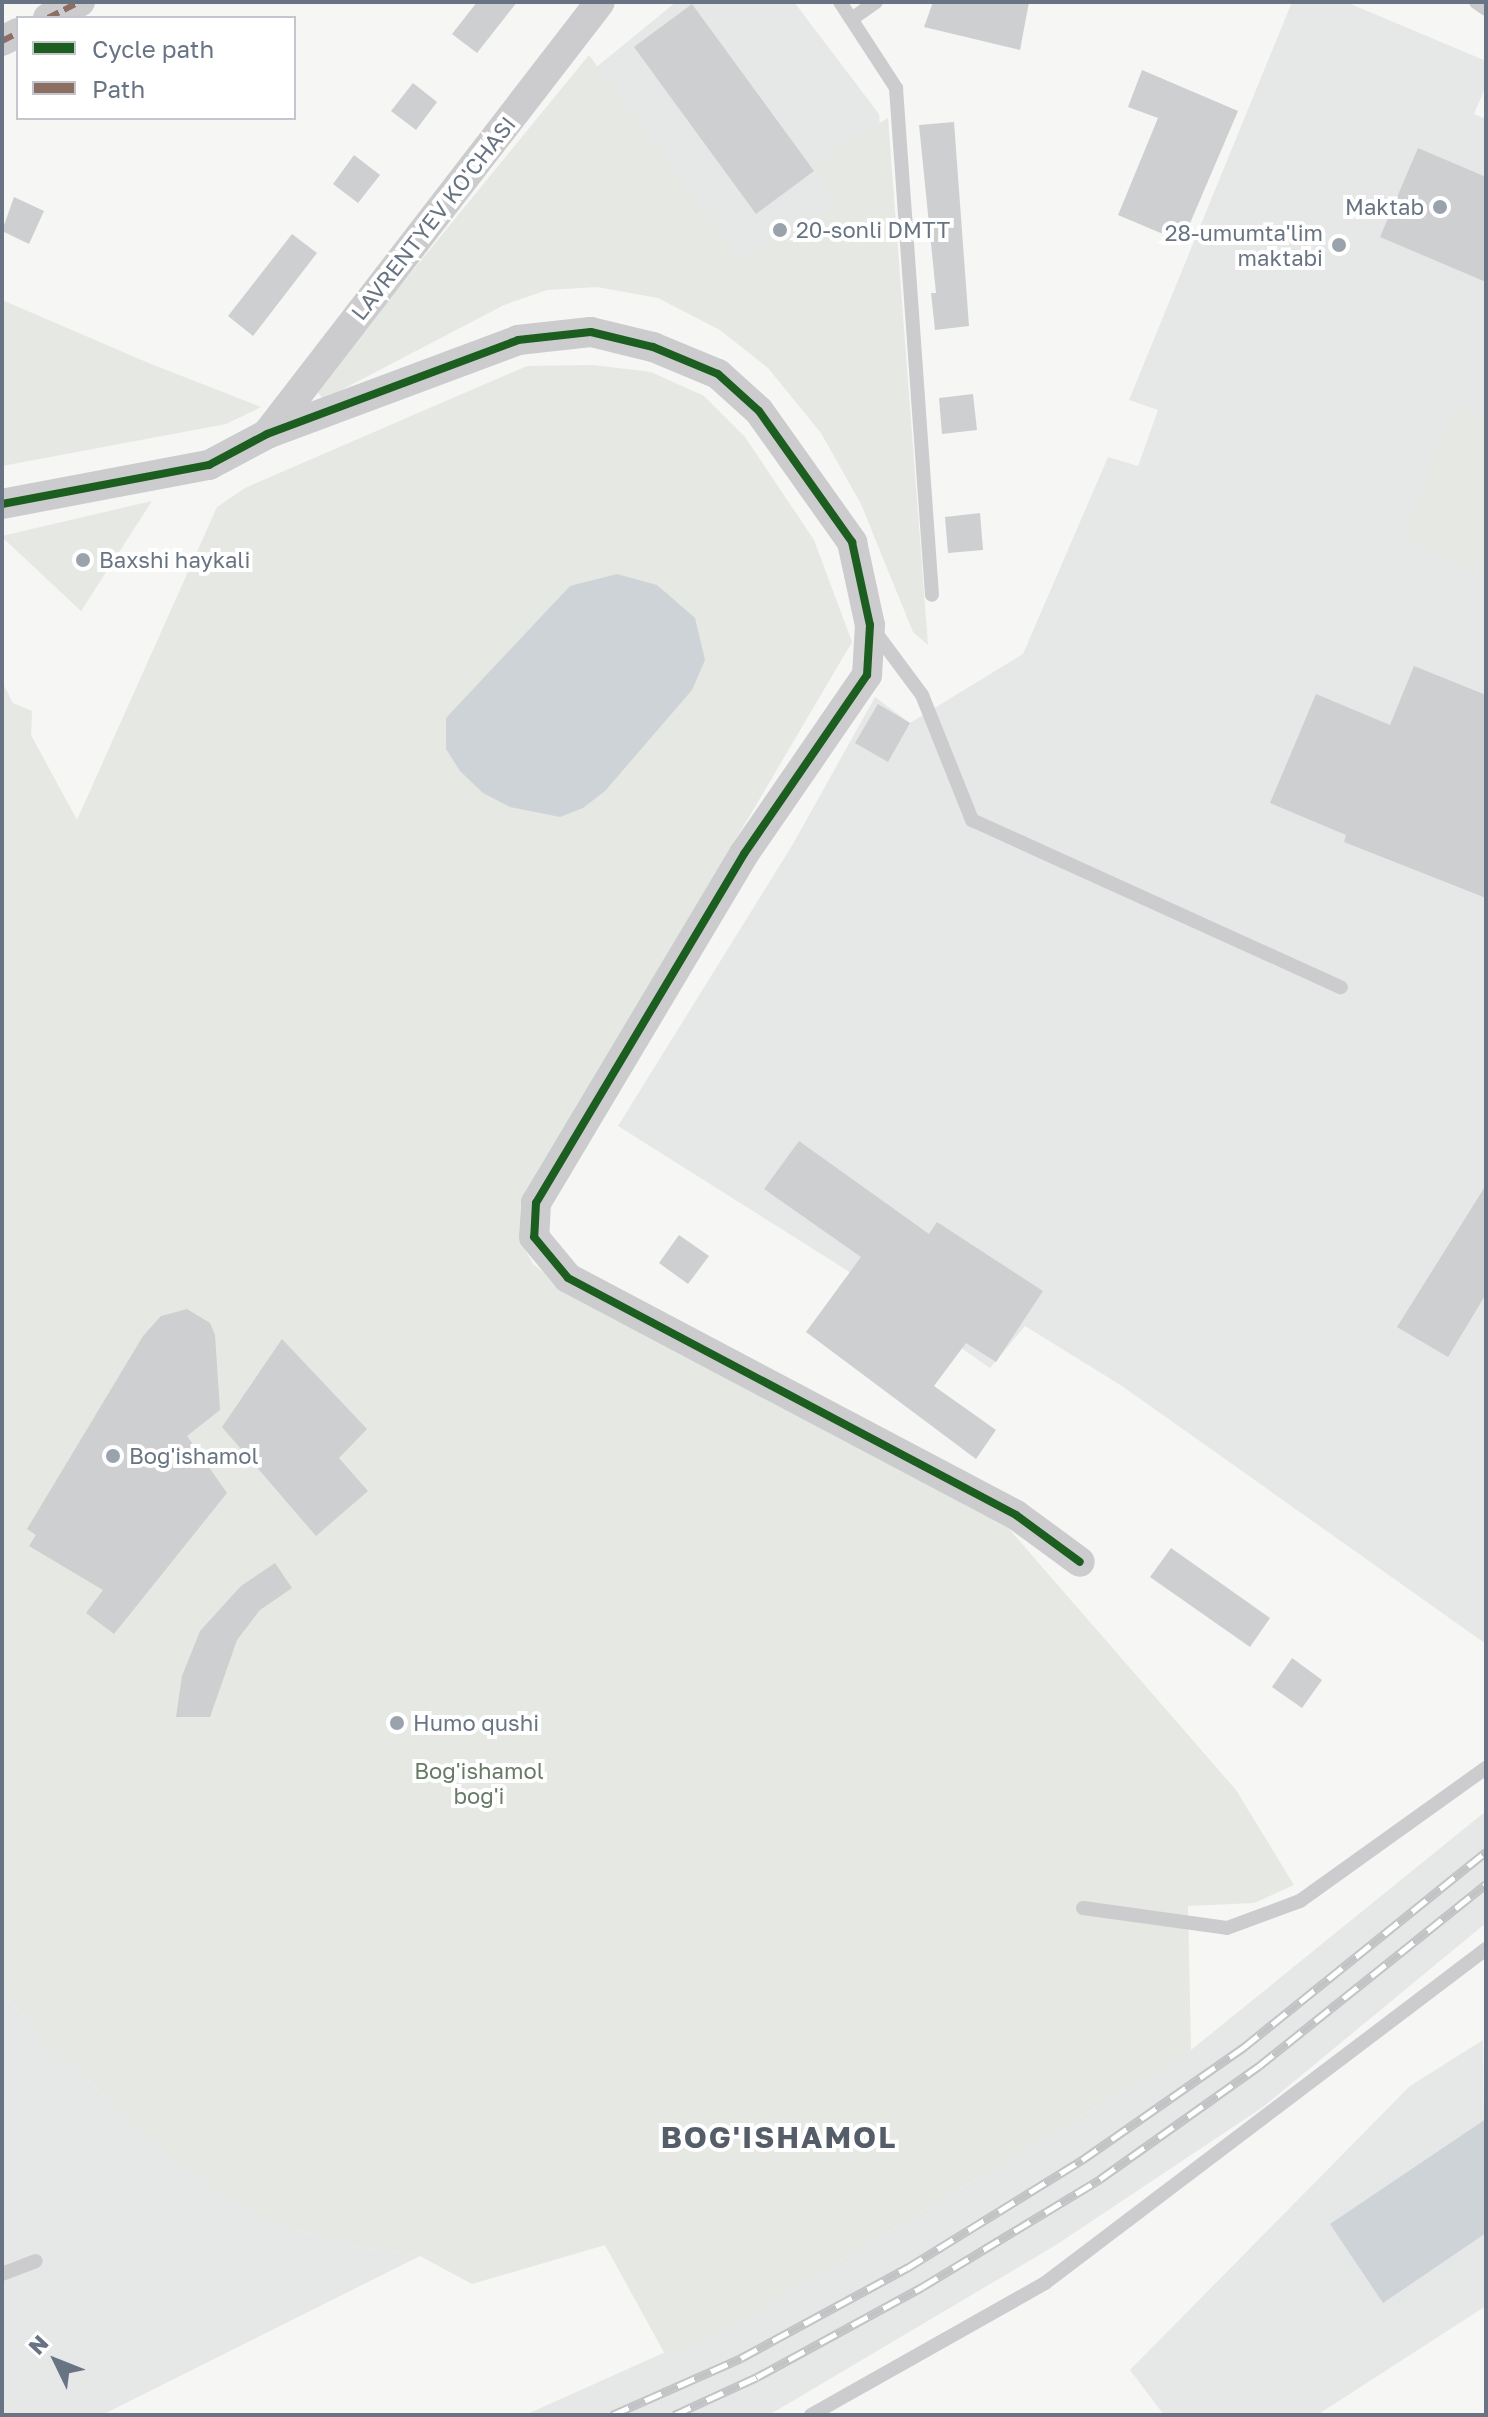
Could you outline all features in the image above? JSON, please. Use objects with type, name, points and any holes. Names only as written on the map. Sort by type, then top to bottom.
[{"type":"street","points":[[52,16],[80,2]]},
{"type":"street","name":"LAVRENTYEV KO'CHASI","points":[[267,434],[600,2]]},
{"type":"street","points":[[2,504],[209,465],[267,434],[518,340],[591,332],[653,347],[718,374],[759,411],[852,542],[870,625],[867,675],[744,854],[536,1203],[534,1237],[568,1278],[1016,1515],[1080,1562]]},
{"type":"lane","points":[[840,2],[896,88],[932,595]]},
{"type":"lane","points":[[853,18],[876,2]]},
{"type":"lane","points":[[1476,2],[1486,9]]},
{"type":"lane","points":[[870,625],[922,695],[972,820],[1341,987]]},
{"type":"lane","points":[[1083,1908],[1227,1928],[1300,1901],[1486,1768]]},
{"type":"lane","points":[[811,2415],[1045,2283],[1486,1949]]},
{"type":"lane","points":[[2,2274],[36,2261]]},
{"type":"shaded area","name":"20-sonli DMTT","points":[[676,2],[794,2],[879,114],[899,374],[817,394],[572,87]]},
{"type":"shaded area","points":[[1292,2],[1346,2],[1486,61],[1486,86],[1474,114],[1486,119],[1486,1644],[1122,1386],[1025,1326],[990,1368],[875,1288],[618,1126],[793,844],[875,697],[910,723],[1023,654],[1108,457],[1138,466],[1158,410],[1129,400]]},
{"type":"shaded area","points":[[617,574],[657,585],[695,618],[705,660],[692,690],[605,791],[583,808],[560,817],[510,807],[483,793],[460,771],[446,749],[446,718],[570,586]]},
{"type":"shaded area","points":[[1486,1811],[1486,1923],[1263,2107],[1056,2245],[769,2415],[525,2415],[757,2311],[1191,2050]]},
{"type":"shaded area","points":[[2,1992],[46,2042],[180,2166],[269,2222],[355,2246],[420,2256],[102,2415],[2,2415]]},
{"type":"shaded area","points":[[1483,2040],[1486,2306],[1317,2415],[1164,2415],[1130,2370],[1410,2086]]},
{"type":"shaded area","points":[[1486,2119],[1486,2233],[1383,2303],[1330,2224]]},
{"type":"green space","points":[[589,55],[738,258],[836,203],[812,164],[888,118],[928,645],[913,632],[861,504],[821,433],[768,368],[720,330],[658,298],[597,287],[547,290],[504,305],[324,399],[315,390]]},
{"type":"green space","points":[[2,300],[261,407],[226,424],[2,466]]},
{"type":"green space","name":"Bog'ishamol bog'i","points":[[593,365],[651,372],[704,396],[745,437],[814,540],[852,642],[520,1206],[520,1240],[533,1264],[563,1288],[1003,1522],[1236,1790],[1294,1885],[1254,1903],[1188,1906],[1191,2050],[757,2311],[666,2356],[605,2245],[472,2284],[420,2256],[355,2246],[269,2222],[180,2166],[46,2042],[2,1992],[2,682],[13,703],[32,711],[31,735],[77,820],[217,507],[245,488],[527,366]]},
{"type":"green space","points":[[1454,406],[1486,420],[1486,576],[1403,539]]},
{"type":"green space","points":[[152,501],[81,611],[2,537],[2,536]]},
{"type":"building","points":[[477,2],[517,2],[477,53],[452,34]]},
{"type":"building","points":[[933,2],[1029,2],[1020,50],[924,27]]},
{"type":"building","points":[[692,4],[814,171],[756,214],[634,47]]},
{"type":"building","points":[[1142,70],[1238,111],[1182,242],[1118,215],[1158,118],[1128,107]]},
{"type":"building","points":[[413,83],[437,102],[416,130],[391,111]]},
{"type":"building","points":[[954,122],[969,326],[935,330],[931,293],[936,293],[919,125]]},
{"type":"building","name":"Maktab","points":[[1418,148],[1486,177],[1486,282],[1380,237]]},
{"type":"building","points":[[354,155],[380,175],[358,203],[333,184]]},
{"type":"building","points":[[14,197],[44,211],[29,244],[2,231]]},
{"type":"building","points":[[292,234],[317,253],[253,336],[228,316]]},
{"type":"building","points":[[973,394],[977,430],[942,434],[939,398]]},
{"type":"building","points":[[980,513],[983,550],[948,553],[945,517]]},
{"type":"building","points":[[1414,666],[1486,695],[1486,898],[1344,842],[1346,835],[1270,803],[1316,694],[1390,725]]},
{"type":"building","points":[[878,704],[910,723],[888,762],[855,743]]},
{"type":"building","points":[[799,1141],[929,1234],[937,1222],[1043,1291],[996,1362],[966,1343],[934,1386],[996,1430],[976,1459],[806,1332],[861,1257],[764,1189]]},
{"type":"building","points":[[1486,1185],[1486,1294],[1448,1357],[1397,1327]]},
{"type":"building","points":[[679,1235],[709,1256],[688,1284],[659,1263]]},
{"type":"building","points":[[187,1309],[210,1323],[215,1335],[220,1410],[187,1436],[227,1493],[114,1634],[86,1613],[103,1590],[29,1546],[36,1535],[27,1529],[143,1336],[161,1316]]},
{"type":"building","points":[[282,1339],[367,1429],[339,1458],[368,1491],[316,1536],[222,1427]]},
{"type":"building","points":[[1171,1548],[1270,1618],[1250,1647],[1150,1577]]},
{"type":"building","points":[[275,1563],[292,1588],[260,1610],[237,1640],[210,1717],[176,1717],[182,1676],[200,1631],[241,1586]]},
{"type":"building","points":[[1292,1658],[1322,1680],[1302,1708],[1272,1687]]},
{"type":"railway","points":[[612,2415],[741,2358],[907,2268],[1082,2160],[1244,2047],[1486,1852]]},
{"type":"railway","points":[[674,2415],[757,2377],[922,2287],[1100,2179],[1259,2066],[1486,1884]]},
{"type":"marked path","points":[[52,16],[80,2]]},
{"type":"marked path","points":[[2,41],[16,34]]},
{"type":"cycle path","points":[[2,504],[209,465],[267,434],[518,340],[591,332],[653,347],[718,374],[759,411],[852,542],[870,625],[867,675],[744,854],[536,1203],[534,1237],[568,1278],[1016,1515],[1080,1562]]},
{"type":"place","name":"Maktab","points":[[1440,207]]},
{"type":"place","name":"20-sonli DMTT","points":[[780,230]]},
{"type":"place","name":"28-umumta'lim maktabi","points":[[1339,245]]},
{"type":"place","name":"Baxshi haykali","points":[[83,560]]},
{"type":"place","name":"Bog'ishamol","points":[[113,1456]]},
{"type":"place","name":"Humo qushi","points":[[397,1723]]},
{"type":"district","name":"BOG'ISHAMOL","points":[[779,2137]]}]
